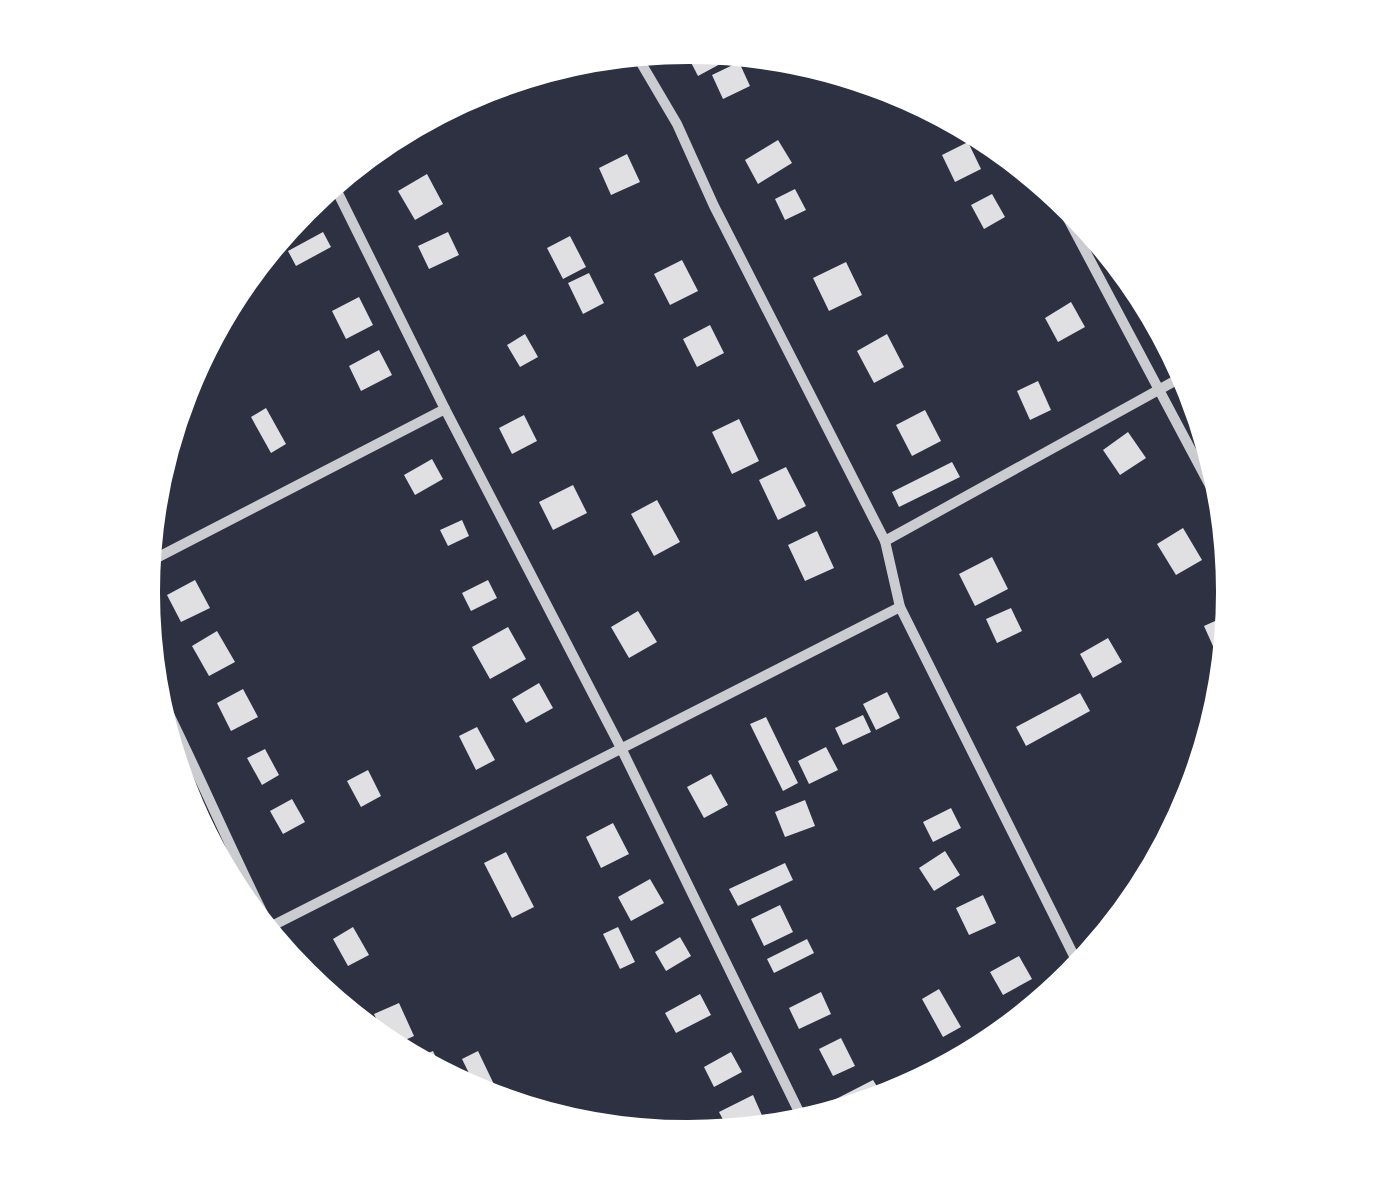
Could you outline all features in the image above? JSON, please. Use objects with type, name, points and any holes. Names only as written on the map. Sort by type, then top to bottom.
[{"type":"street","points":[[639,60],[677,124],[714,206],[885,541],[900,607],[1075,959]]},
{"type":"street","points":[[336,190],[444,409],[622,750],[801,1113]]},
{"type":"street","points":[[1065,213],[1212,490]]},
{"type":"street","points":[[885,541],[1177,379]]},
{"type":"street","points":[[155,559],[444,409]]},
{"type":"street","points":[[272,926],[900,607]]},
{"type":"street","points":[[167,710],[203,780],[256,905]]},
{"type":"building","points":[[689,58],[720,59],[722,63],[698,76]]},
{"type":"building","points":[[739,62],[750,86],[723,99],[712,75]]},
{"type":"building","points":[[778,140],[792,163],[758,184],[745,160]]},
{"type":"building","points":[[968,142],[981,169],[955,182],[942,155]]},
{"type":"building","points":[[627,154],[640,182],[611,195],[599,168]]},
{"type":"building","points":[[427,174],[443,204],[415,220],[398,191]]},
{"type":"building","points":[[795,189],[806,210],[785,220],[775,199]]},
{"type":"building","points":[[992,194],[1005,217],[984,229],[971,205]]},
{"type":"building","points":[[323,232],[331,247],[296,266],[288,251]]},
{"type":"building","points":[[448,232],[459,255],[429,269],[418,246]]},
{"type":"building","points":[[570,236],[586,267],[563,279],[547,248]]},
{"type":"building","points":[[682,260],[698,291],[670,305],[654,274]]},
{"type":"building","points":[[846,262],[862,295],[829,311],[813,278]]},
{"type":"building","points":[[589,273],[604,303],[583,314],[568,283]]},
{"type":"building","points":[[359,297],[373,325],[346,339],[332,311]]},
{"type":"building","points":[[1071,302],[1085,327],[1058,342],[1045,318]]},
{"type":"building","points":[[710,325],[724,353],[697,367],[683,339]]},
{"type":"building","points":[[525,334],[538,357],[520,367],[507,345]]},
{"type":"building","points":[[887,334],[904,367],[874,383],[857,351]]},
{"type":"building","points":[[379,350],[392,375],[361,391],[349,366]]},
{"type":"building","points":[[1038,381],[1051,410],[1030,420],[1017,391]]},
{"type":"building","points":[[266,408],[286,444],[271,453],[251,417]]},
{"type":"building","points":[[925,410],[941,441],[912,456],[896,425]]},
{"type":"building","points":[[524,415],[537,441],[512,454],[499,428]]},
{"type":"building","points":[[739,419],[759,461],[732,474],[712,432]]},
{"type":"building","points":[[1128,432],[1146,458],[1120,475],[1103,450]]},
{"type":"building","points":[[432,459],[443,479],[415,495],[404,475]]},
{"type":"building","points":[[952,462],[960,477],[899,507],[892,492]]},
{"type":"building","points":[[786,467],[806,506],[778,520],[759,480]]},
{"type":"building","points":[[573,485],[587,513],[553,530],[539,502]]},
{"type":"building","points":[[657,500],[680,542],[654,556],[631,514]]},
{"type":"building","points":[[462,520],[469,536],[448,546],[440,530]]},
{"type":"building","points":[[1183,528],[1202,560],[1176,575],[1157,544]]},
{"type":"building","points":[[817,531],[834,568],[805,581],[788,545]]},
{"type":"building","points":[[992,557],[1008,589],[975,606],[959,574]]},
{"type":"building","points":[[195,580],[210,608],[181,622],[167,595]]},
{"type":"building","points":[[488,580],[497,598],[471,611],[462,593]]},
{"type":"building","points":[[1011,608],[1022,631],[997,643],[986,619]]},
{"type":"building","points":[[638,611],[657,642],[629,658],[611,627]]},
{"type":"building","points":[[1221,618],[1218,656],[1204,626]]},
{"type":"building","points":[[508,627],[526,659],[490,679],[472,647]]},
{"type":"building","points":[[217,631],[235,662],[209,676],[192,646]]},
{"type":"building","points":[[1108,638],[1122,662],[1093,678],[1080,654]]},
{"type":"building","points":[[539,683],[553,708],[526,723],[512,699]]},
{"type":"building","points":[[243,689],[258,717],[231,731],[217,703]]},
{"type":"building","points":[[887,692],[900,718],[876,730],[863,704]]},
{"type":"building","points":[[1080,693],[1090,711],[1026,746],[1016,727]]},
{"type":"building","points":[[863,715],[871,732],[843,745],[835,728]]},
{"type":"building","points":[[766,717],[798,783],[783,791],[750,724]]},
{"type":"building","points":[[477,727],[495,760],[476,770],[459,736]]},
{"type":"building","points":[[826,747],[838,770],[809,784],[798,761]]},
{"type":"building","points":[[265,749],[279,775],[262,785],[247,758]]},
{"type":"building","points":[[368,770],[381,796],[361,807],[347,781]]},
{"type":"building","points":[[711,774],[728,805],[704,818],[687,787]]},
{"type":"building","points":[[292,799],[305,822],[283,834],[270,811]]},
{"type":"building","points":[[805,800],[815,826],[785,837],[775,812]]},
{"type":"building","points":[[951,808],[961,828],[933,842],[923,822]]},
{"type":"building","points":[[613,823],[629,854],[601,868],[586,837]]},
{"type":"building","points":[[945,851],[960,875],[934,891],[919,868]]},
{"type":"building","points":[[506,852],[534,907],[512,918],[484,863]]},
{"type":"building","points":[[785,863],[793,880],[738,906],[729,889]]},
{"type":"building","points":[[650,879],[664,903],[631,921],[618,897]]},
{"type":"building","points":[[983,895],[996,923],[969,935],[956,908]]},
{"type":"building","points":[[780,905],[793,932],[764,946],[751,919]]},
{"type":"building","points":[[353,927],[369,955],[348,966],[333,939]]},
{"type":"building","points":[[618,927],[635,962],[620,969],[603,934]]},
{"type":"building","points":[[680,937],[691,956],[666,971],[655,952]]},
{"type":"building","points":[[807,939],[814,953],[774,973],[767,959]]},
{"type":"building","points":[[1019,956],[1032,979],[1003,995],[990,972]]},
{"type":"building","points":[[939,989],[961,1027],[943,1037],[922,999]]},
{"type":"building","points":[[821,992],[831,1014],[799,1029],[789,1008]]},
{"type":"building","points":[[700,994],[711,1015],[676,1033],[665,1013]]},
{"type":"building","points":[[399,1003],[414,1036],[401,1042],[381,1028],[374,1014]]},
{"type":"building","points":[[841,1038],[855,1066],[833,1076],[819,1049]]},
{"type":"building","points":[[433,1051],[438,1063],[423,1055]]},
{"type":"building","points":[[478,1051],[497,1090],[472,1079],[462,1059]]},
{"type":"building","points":[[731,1052],[742,1072],[714,1087],[704,1067]]},
{"type":"building","points":[[873,1080],[878,1088],[836,1104],[834,1100]]},
{"type":"building","points":[[753,1095],[764,1120],[725,1124],[719,1112]]}]
